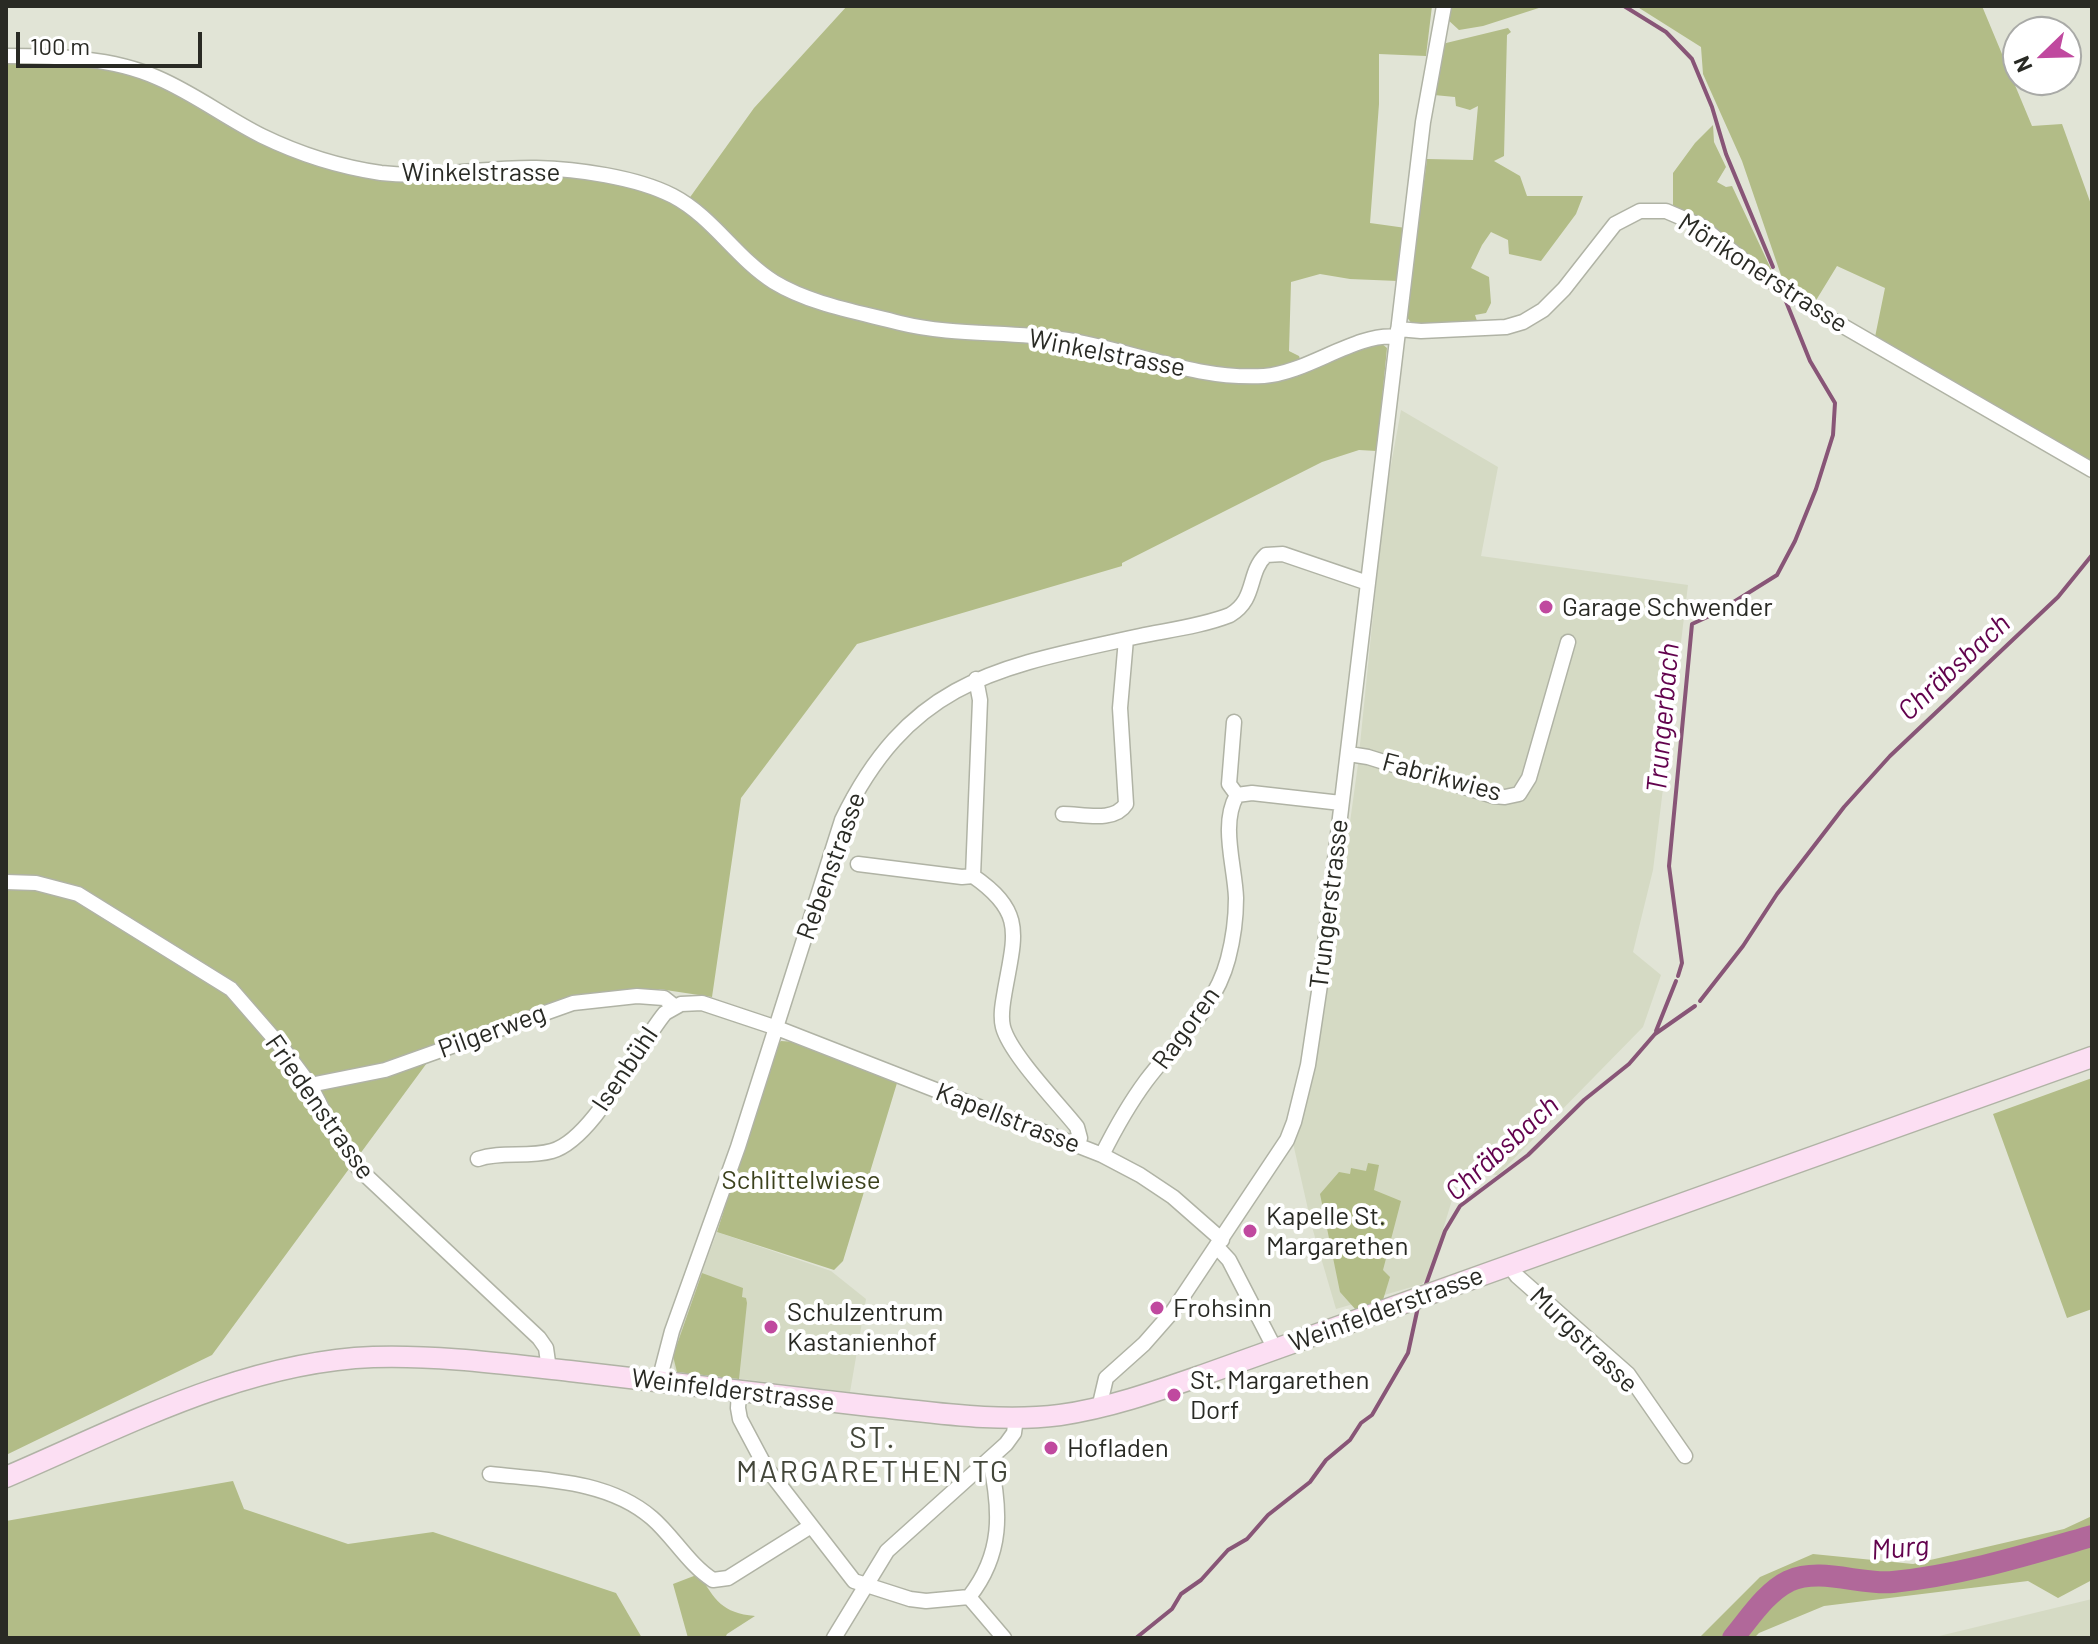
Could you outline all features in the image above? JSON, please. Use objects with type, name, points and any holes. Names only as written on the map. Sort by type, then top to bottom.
[{"type":"main road","name":"Weinfelderstrasse","points":[[6,1477],[230,1384],[316,1363],[371,1357],[418,1357],[549,1369],[930,1412],[1016,1418],[1099,1408],[1177,1384],[2092,1057]]},
{"type":"street","points":[[1398,333],[1423,122],[1444,6]]},
{"type":"street","name":"Winkelstrasse","points":[[6,56],[61,57],[135,70],[193,95],[259,135],[297,152],[368,170],[416,174],[534,168],[618,178],[673,196],[717,228],[754,267],[774,282],[808,298],[904,324],[947,331],[1060,339],[1227,376],[1268,376]]},
{"type":"street","name":"Mörikonerstrasse","points":[[1268,376],[1375,337],[1421,331],[1506,327],[1523,322],[1543,310],[1564,289],[1615,224],[1640,211],[1666,211],[1701,226],[1759,273],[1824,315],[2092,470]]},
{"type":"street","name":"Trungerstrasse","points":[[1099,1408],[1106,1378],[1163,1324],[1287,1140],[1299,1104],[1320,985],[1398,333]]},
{"type":"street","name":"Rebenstrasse","points":[[659,1381],[672,1331],[697,1267],[777,1028],[842,820],[860,783],[891,741],[908,724],[949,694],[976,679],[1022,663],[1233,613],[1249,596],[1262,558],[1271,553],[1283,554],[1368,583]]},
{"type":"street","points":[[1063,814],[1113,815],[1121,812],[1126,804],[1120,708],[1126,639]]},
{"type":"street","name":"Fabrikwies","points":[[1349,754],[1493,796],[1519,794],[1527,785],[1568,642]]},
{"type":"street","points":[[973,876],[980,700],[976,679]]},
{"type":"street","name":"Ragoren","points":[[1102,1155],[1135,1097],[1201,1016],[1229,958],[1236,899],[1229,815],[1237,795],[1229,784],[1234,722]]},
{"type":"street","points":[[1237,795],[1252,793],[1341,803]]},
{"type":"street","points":[[858,864],[973,876],[1002,899],[1014,927],[1002,1011],[1006,1036],[1077,1127],[1078,1144]]},
{"type":"street","name":"Friedenstrasse","points":[[6,882],[36,883],[78,894],[231,989],[310,1085],[333,1130],[359,1169],[539,1338],[546,1348],[549,1369]]},
{"type":"street","name":"Pilgerweg","points":[[310,1085],[385,1070],[573,1003],[637,996],[664,998],[674,1006]]},
{"type":"street","name":"Isenbühl","points":[[478,1159],[497,1154],[550,1152],[574,1138],[594,1115],[656,1023],[674,1006],[702,1003],[777,1028]]},
{"type":"street","name":"Kapellstrasse","points":[[777,1028],[1078,1144],[1140,1175],[1173,1197],[1220,1243],[1275,1349]]},
{"type":"street","name":"Murgstrasse","points":[[1509,1265],[1517,1276],[1628,1374],[1685,1456]]},
{"type":"street","points":[[739,1392],[740,1419],[765,1466],[849,1576],[864,1585],[926,1601],[969,1597],[980,1583],[990,1561],[997,1533],[998,1500],[990,1460]]},
{"type":"street","points":[[834,1638],[887,1551],[990,1460],[1014,1433],[1016,1418]]},
{"type":"street","points":[[490,1474],[599,1489],[623,1499],[649,1516],[713,1580],[728,1578],[811,1526]]},
{"type":"street","points":[[969,1597],[1004,1638]]},
{"type":"shaded area","points":[[1401,410],[1498,467],[1481,556],[1688,585],[1653,870],[1633,952],[1661,975],[1643,1027],[1498,1175],[1460,1174],[1429,1275],[1422,1284],[1336,1309],[1312,1227],[1293,1143],[1324,1012],[1358,764],[1385,498]]},
{"type":"shaded area","name":"Schulzentrum Kastanienhof","points":[[717,1232],[831,1271],[866,1299],[850,1392],[675,1371],[671,1355]]},
{"type":"shaded area","points":[[2092,1599],[2092,1638],[1931,1638]]},
{"type":"green space","points":[[847,6],[1432,6],[1426,56],[1379,54],[1379,104],[1370,223],[1406,228],[1398,281],[1320,274],[1291,282],[1289,351],[1299,356],[1301,362],[1372,342],[1381,343],[1387,348],[1377,451],[1359,450],[1322,462],[1122,563],[1122,566],[857,644],[741,798],[712,997],[659,989],[433,1046],[435,1052],[212,1355],[6,1455],[6,60],[82,66],[157,82],[345,170],[546,174],[626,184],[683,207],[754,108]]},
{"type":"green space","points":[[1450,6],[1545,6],[1483,26],[1459,30],[1447,19]]},
{"type":"green space","points":[[1636,6],[1982,6],[2002,54],[2002,96],[2020,96],[2032,126],[2062,124],[2092,207],[2092,463],[1875,337],[1885,288],[1837,266],[1815,302],[1783,281],[1742,161],[1703,74],[1701,47]]},
{"type":"green space","points":[[1508,28],[1511,32],[1507,35],[1504,156],[1494,161],[1520,176],[1527,196],[1583,196],[1576,214],[1541,261],[1509,254],[1508,240],[1491,232],[1471,268],[1489,277],[1491,303],[1486,313],[1475,315],[1478,324],[1412,324],[1406,316],[1427,159],[1473,160],[1478,106],[1470,110],[1456,106],[1455,97],[1434,95],[1442,44]]},
{"type":"green space","points":[[1713,125],[1714,142],[1726,167],[1717,182],[1726,187],[1732,186],[1772,271],[1770,274],[1673,205],[1673,173]]},
{"type":"green space","name":"Schlittelwiese","points":[[781,1041],[797,1042],[897,1083],[843,1261],[834,1270],[717,1232],[777,1044]]},
{"type":"green space","points":[[2092,1078],[2092,1309],[2067,1318],[1993,1114]]},
{"type":"green space","points":[[1368,1163],[1379,1165],[1374,1190],[1401,1201],[1383,1270],[1390,1277],[1383,1300],[1356,1310],[1340,1292],[1320,1194],[1339,1172],[1350,1174],[1351,1168],[1366,1171]]},
{"type":"green space","points":[[702,1273],[743,1288],[742,1297],[746,1298],[747,1303],[739,1379],[677,1372],[673,1356]]},
{"type":"green space","points":[[233,1481],[244,1509],[348,1544],[433,1532],[616,1593],[642,1638],[6,1638],[6,1521]]},
{"type":"green space","points":[[2092,1516],[2092,1580],[2058,1598],[2028,1581],[1824,1606],[1759,1633],[1754,1638],[1699,1638],[1760,1577],[1813,1554],[1913,1564],[2064,1529]]},
{"type":"green space","points":[[699,1574],[721,1604],[735,1612],[755,1616],[725,1638],[688,1638],[673,1584]]},
{"type":"waterway","name":"Trungerbach","points":[[1624,6],[1666,32],[1692,59],[1712,107],[1726,154],[1773,267]]},
{"type":"waterway","name":"Trungerbach","points":[[1678,976],[1682,963],[1669,866],[1692,624],[1716,613],[1777,575],[1816,489],[1833,435],[1835,403],[1810,361],[1783,294]]},
{"type":"waterway","name":"Chräbsbach","points":[[1700,1001],[1844,807],[1890,756],[2058,597],[2092,555]]},
{"type":"waterway","name":"Trungerbach","points":[[1656,1031],[1676,981]]},
{"type":"waterway","name":"Chräbsbach","points":[[1425,1287],[1445,1231],[1460,1206],[1528,1155],[1584,1100],[1629,1064],[1655,1034],[1695,1006]]},
{"type":"waterway","name":"Chräbsbach","points":[[1136,1638],[1172,1609],[1181,1594],[1201,1580],[1228,1550],[1247,1539],[1268,1515],[1310,1482],[1326,1460],[1350,1440],[1361,1423],[1372,1415],[1408,1353],[1418,1307]]},
{"type":"waterway","name":"Murg","points":[[1733,1638],[1773,1592],[1801,1577],[1827,1576],[1880,1582],[1919,1579],[1994,1564],[2092,1536]]},
{"type":"place","name":"Garage Schwender","points":[[1546,607]]},
{"type":"place","name":"Kapelle St. Margarethen","points":[[1250,1231]]},
{"type":"place","name":"Frohsinn","points":[[1157,1308]]},
{"type":"place","name":"Schulzentrum Kastanienhof","points":[[771,1327]]},
{"type":"place","name":"St. Margarethen Dorf","points":[[1174,1395]]},
{"type":"place","name":"Hofladen","points":[[1051,1448]]},
{"type":"district","name":"ST. MARGARETHEN TG","points":[[873,1455]]}]
